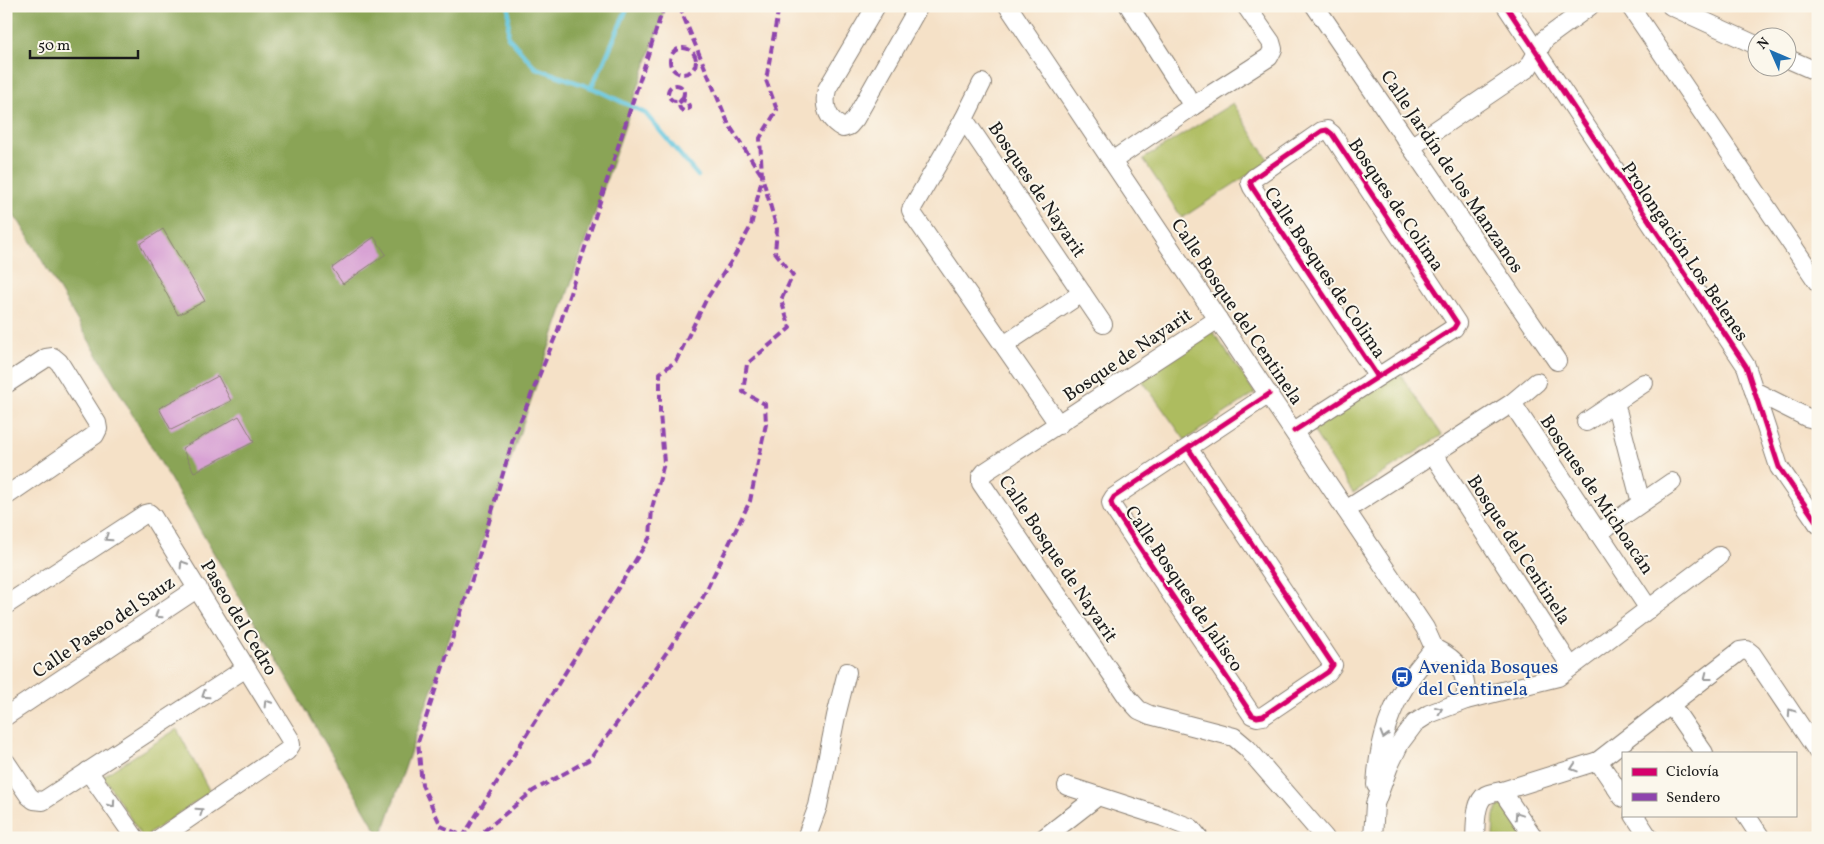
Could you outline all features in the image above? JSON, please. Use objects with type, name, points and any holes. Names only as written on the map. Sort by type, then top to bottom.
[{"type":"street","points":[[876,6],[827,89],[825,100],[827,113],[834,123],[843,128],[849,126],[855,119],[920,6]]},
{"type":"street","name":"Calle Bosque del Centinela","points":[[1008,6],[1425,628],[1434,648]]},
{"type":"street","points":[[1128,6],[1193,106]]},
{"type":"street","points":[[1112,161],[1269,56],[1273,49],[1271,42],[1246,6]]},
{"type":"street","name":"Calle Jardín de los Manzanos","points":[[1315,6],[1557,361]]},
{"type":"street","name":"Prolongación Los Belenes","points":[[1506,6],[1746,366],[1779,467],[1818,524]]},
{"type":"street","points":[[1411,147],[1528,68],[1545,39],[1590,6]]},
{"type":"street","points":[[1630,6],[1818,283]]},
{"type":"street","points":[[1671,6],[1703,13],[1746,39]]},
{"type":"street","points":[[1796,62],[1818,72]]},
{"type":"street","points":[[964,119],[982,84]]},
{"type":"street","name":"Bosques de Nayarit","points":[[1004,345],[911,210],[964,119],[1103,324]]},
{"type":"street","name":"Bosques de Colima","points":[[1250,182],[1327,130],[1332,134],[1457,323]]},
{"type":"street","name":"Calle Bosques de Colima","points":[[1250,182],[1378,377]]},
{"type":"street","points":[[1059,425],[1004,345],[1082,293]]},
{"type":"street","name":"Bosque de Nayarit","points":[[1059,425],[1218,319]]},
{"type":"street","name":"Calle Bosques de Colima","points":[[1294,431],[1454,328],[1457,323]]},
{"type":"street","points":[[6,384],[46,358],[53,357],[59,362],[97,423],[98,429],[95,435],[6,496]]},
{"type":"street","points":[[1346,510],[1512,403],[1537,382]]},
{"type":"street","points":[[1586,422],[1644,383]]},
{"type":"street","points":[[1754,391],[1806,417],[1818,420]]},
{"type":"street","name":"Calle Bosques de Jalisco","points":[[1188,448],[1333,666],[1320,678],[1263,716],[1257,717],[1252,715],[1111,502],[1114,497],[1269,394]]},
{"type":"street","points":[[1615,402],[1641,504]]},
{"type":"street","name":"Bosques de Michoacán","points":[[1512,403],[1648,609]]},
{"type":"street","name":"Calle Bosque de Nayarit","points":[[1059,425],[985,472],[980,477],[981,483],[1128,698],[1139,710],[1150,715],[1234,737],[1247,748],[1325,838]]},
{"type":"street","name":"Bosque del Centinela","points":[[1433,454],[1572,667]]},
{"type":"street","points":[[1598,533],[1672,482]]},
{"type":"street","name":"Paseo del Cedro","points":[[6,605],[145,514],[150,513],[290,739],[291,745],[287,751],[160,838]]},
{"type":"street","points":[[1375,804],[1400,743],[1415,723],[1429,714],[1466,700],[1558,677],[1719,556]]},
{"type":"street","name":"Calle Paseo del Sauz","points":[[6,716],[198,588]]},
{"type":"street","points":[[1373,838],[1377,764],[1383,737],[1394,708],[1406,686],[1434,648],[1448,655],[1460,668],[1466,683],[1466,700]]},
{"type":"street","points":[[1475,838],[1478,805],[1487,794],[1598,761],[1740,651],[1747,650],[1752,654],[1818,752]]},
{"type":"street","points":[[6,762],[29,796],[34,800],[43,801],[246,668]]},
{"type":"street","points":[[806,838],[818,806],[847,672]]},
{"type":"street","points":[[1671,706],[1703,752]]},
{"type":"street","points":[[1394,708],[1415,723]]},
{"type":"street","points":[[1598,761],[1622,797]]},
{"type":"street","points":[[88,771],[135,838]]},
{"type":"street","points":[[1067,786],[1163,816],[1190,834]]},
{"type":"street","points":[[1502,791],[1534,838]]},
{"type":"street","points":[[1044,838],[1098,796]]},
{"type":"street","points":[[1635,816],[1649,838]]},
{"type":"street","points":[[1747,816],[1762,838]]},
{"type":"green space","points":[[6,6],[666,6],[381,838],[20,223],[6,208]]},
{"type":"green space","points":[[1233,103],[1269,161],[1182,218],[1143,159]]},
{"type":"green space","points":[[1211,329],[1255,393],[1185,440],[1139,376]]},
{"type":"green space","points":[[1397,370],[1442,435],[1353,493],[1309,424]]},
{"type":"green space","points":[[177,729],[210,792],[143,838],[103,776]]},
{"type":"green space","points":[[1500,805],[1509,808],[1528,838],[1493,838],[1494,815]]},
{"type":"building","points":[[163,229],[205,301],[178,315],[140,244]]},
{"type":"building","points":[[374,237],[386,254],[343,284],[332,268]]},
{"type":"building","points":[[218,376],[231,401],[171,430],[159,408]]},
{"type":"building","points":[[239,416],[254,442],[194,472],[182,448]]},
{"type":"waterway","points":[[509,6],[508,37],[536,68],[595,89],[645,113],[698,176]]},
{"type":"waterway","points":[[591,87],[628,6]]},
{"type":"marked path","points":[[664,6],[558,330],[513,439],[474,573],[418,742],[422,785],[441,826],[463,836],[478,836],[533,791],[590,759],[637,696],[700,603],[750,501],[766,424],[765,404],[743,392],[747,364],[790,328],[781,300],[793,275],[775,252],[777,229],[762,176],[760,138],[777,110],[766,80],[779,6]]},
{"type":"marked path","points":[[679,6],[729,125],[761,174]]},
{"type":"marked path","points":[[683,48],[692,52],[696,61],[692,70],[683,74],[674,70],[670,61],[674,52],[683,48]]},
{"type":"marked path","points":[[676,85],[684,93],[676,101],[668,93],[676,85]]},
{"type":"marked path","points":[[679,103],[682,100],[687,101],[690,108],[684,111],[681,109],[679,105],[679,103],[680,99]]},
{"type":"marked path","points":[[462,838],[650,537],[652,508],[664,463],[660,413],[660,373],[676,361],[706,300],[734,257],[751,226],[762,178]]},
{"type":"cycle path","points":[[1506,6],[1746,366],[1779,467],[1818,524]]},
{"type":"cycle path","points":[[1294,431],[1454,328],[1457,323],[1332,134],[1327,130],[1322,131],[1250,182],[1252,187],[1378,377]]},
{"type":"cycle path","points":[[1188,448],[1333,665],[1328,672],[1263,716],[1257,717],[1252,715],[1111,502],[1114,497],[1269,394]]},
{"type":"place","name":"Avenida Bosques del Centinela","points":[[1402,677]]}]
